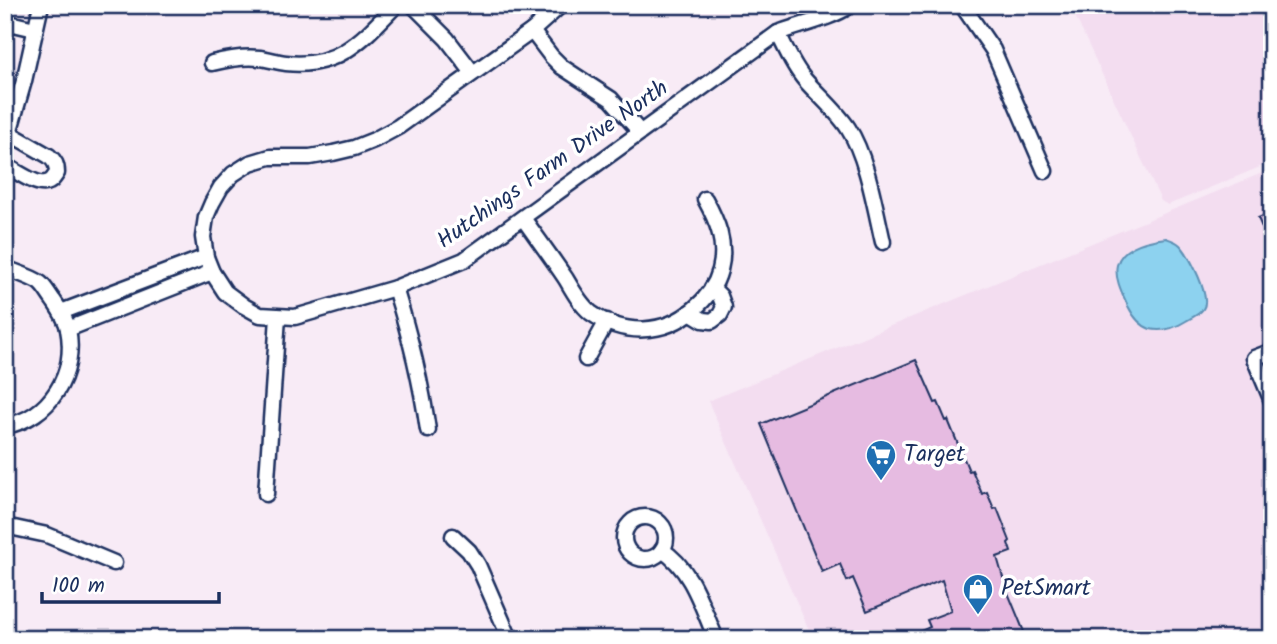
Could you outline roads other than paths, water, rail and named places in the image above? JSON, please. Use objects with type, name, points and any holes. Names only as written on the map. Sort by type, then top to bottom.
[{"type":"street","points":[[5,165],[43,184],[49,183],[57,173],[57,167],[49,156],[7,136],[24,80],[41,5]]},
{"type":"street","points":[[212,63],[239,57],[308,64],[337,57],[360,42],[396,5]]},
{"type":"street","points":[[413,5],[447,39],[473,73]]},
{"type":"street","points":[[61,312],[206,257],[203,237],[206,216],[221,187],[233,174],[250,163],[270,157],[332,153],[374,140],[398,127],[532,31],[561,5]]},
{"type":"street","name":"Hutchings Farm Drive North","points":[[206,257],[225,292],[260,314],[278,317],[310,314],[432,274],[464,260],[778,33],[832,16],[851,5]]},
{"type":"street","points":[[962,5],[993,50],[1045,171]]},
{"type":"street","points":[[5,22],[35,29]]},
{"type":"street","points":[[532,31],[562,67],[611,99],[640,132]]},
{"type":"street","points":[[778,33],[804,80],[832,107],[850,130],[863,160],[883,242]]},
{"type":"street","points":[[523,218],[578,299],[590,312],[623,328],[652,330],[669,326],[703,302],[720,269],[722,250],[719,225],[705,199]]},
{"type":"street","points":[[5,268],[40,283],[61,312],[68,328],[69,354],[64,381],[55,397],[44,408],[18,424],[5,426]]},
{"type":"street","points":[[68,328],[212,272]]},
{"type":"street","points":[[395,288],[412,343],[428,430]]},
{"type":"street","points":[[690,312],[703,320],[712,321],[720,315],[724,307],[720,296],[712,288]]},
{"type":"street","points":[[266,494],[278,317]]},
{"type":"street","points":[[586,359],[607,321]]},
{"type":"street","points":[[1272,351],[1262,365],[1272,401]]},
{"type":"street","points":[[5,526],[47,535],[114,563]]},
{"type":"street","points":[[453,536],[469,551],[478,565],[510,639]]},
{"type":"street","points":[[662,550],[670,555],[689,578],[716,639]]},
{"type":"water","points":[[1166,238],[1178,244],[1189,257],[1202,286],[1205,303],[1200,313],[1182,323],[1168,329],[1155,330],[1146,327],[1134,317],[1122,292],[1116,270],[1120,258],[1130,248]]},
{"type":"place","name":"Target","points":[[881,482]]},
{"type":"place","name":"PetSmart","points":[[978,616]]}]
